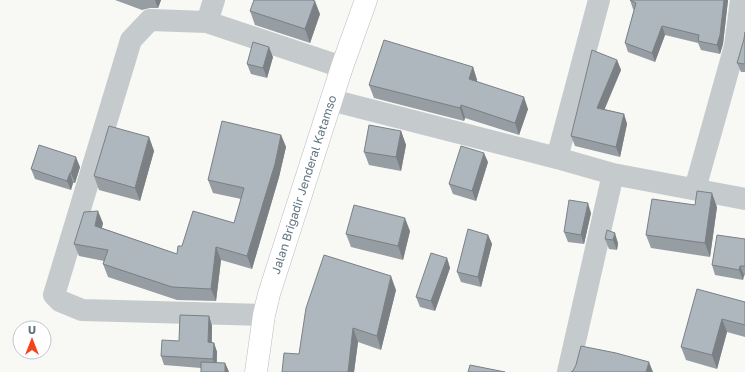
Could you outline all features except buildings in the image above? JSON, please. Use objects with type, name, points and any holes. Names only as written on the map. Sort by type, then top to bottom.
[{"type":"main road","name":"Jalan Brigadir Jenderal Katamso","points":[[256,372],[264,314],[269,294],[331,100],[366,0]]},
{"type":"street","points":[[207,22],[214,0]]},
{"type":"street","points":[[556,158],[599,0]]},
{"type":"street","points":[[695,189],[735,46],[741,0]]},
{"type":"street","points":[[264,314],[82,310],[60,301],[54,295],[131,40],[150,20],[207,22],[342,67]]},
{"type":"street","points":[[331,100],[613,174],[745,199]]},
{"type":"street","points":[[568,372],[613,174]]}]
